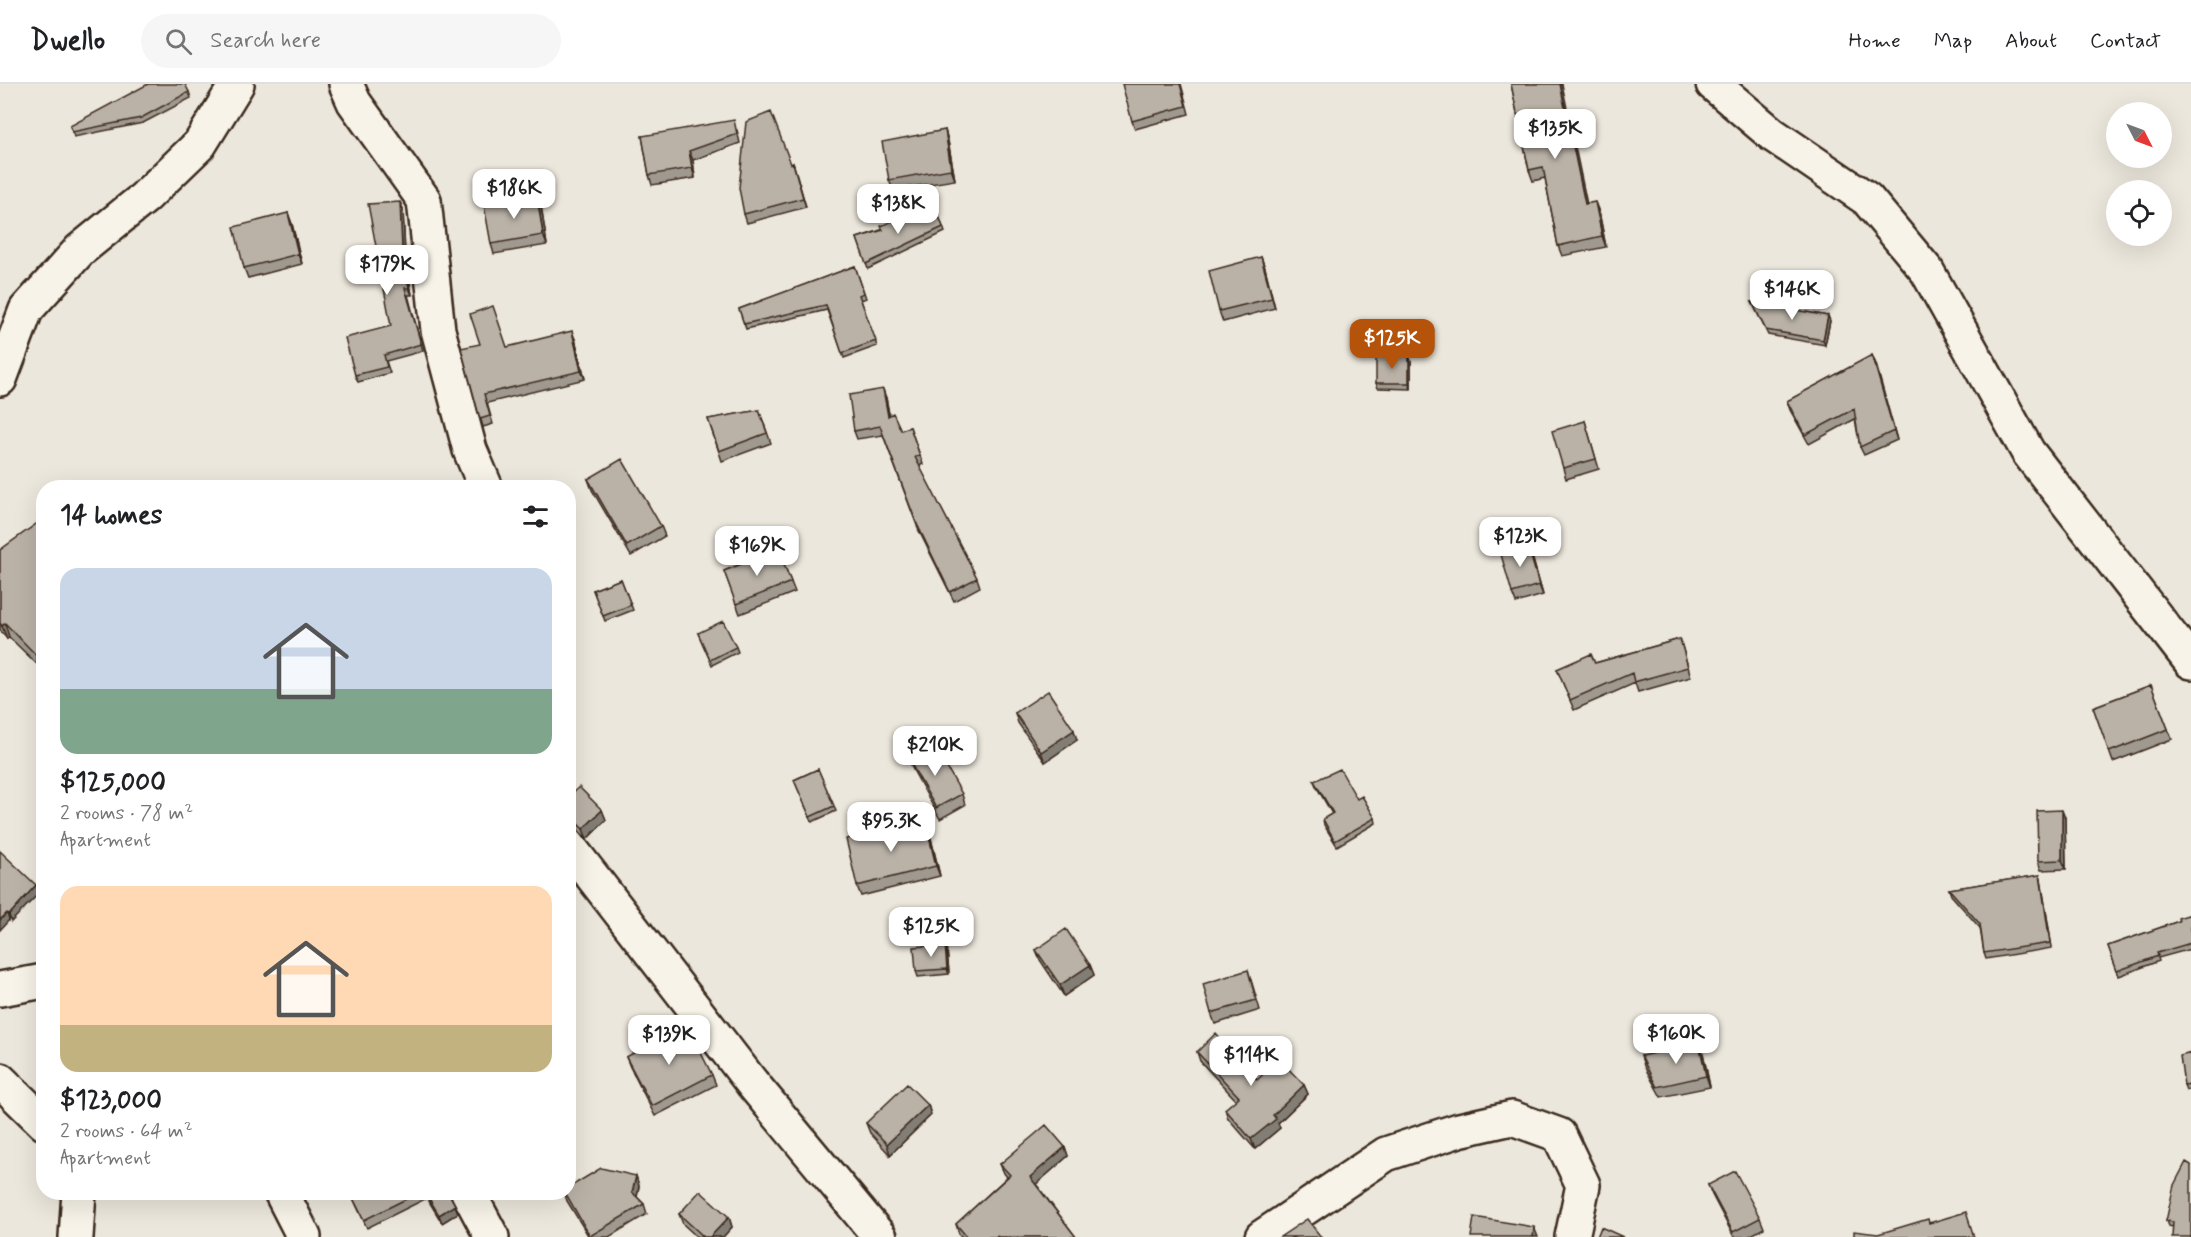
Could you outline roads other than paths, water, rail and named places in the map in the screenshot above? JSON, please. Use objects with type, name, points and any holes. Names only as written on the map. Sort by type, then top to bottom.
[{"type":"street","points":[[0,379],[26,310],[80,250],[144,198],[200,144],[237,84]]},
{"type":"street","points":[[346,84],[354,102],[424,200],[438,330],[470,450],[483,480]]},
{"type":"street","points":[[1713,84],[1773,135],[1867,199],[1927,271],[2028,452],[2191,662]]},
{"type":"street","points":[[576,855],[752,1083],[880,1237]]},
{"type":"street","points":[[0,989],[36,982]]},
{"type":"street","points":[[0,1080],[36,1116]]},
{"type":"street","points":[[1262,1237],[1386,1154],[1459,1130],[1512,1118],[1558,1135],[1583,1185],[1572,1237]]},
{"type":"street","points":[[76,1237],[78,1200]]},
{"type":"street","points":[[284,1200],[304,1237]]},
{"type":"street","points":[[472,1200],[492,1237]]}]
